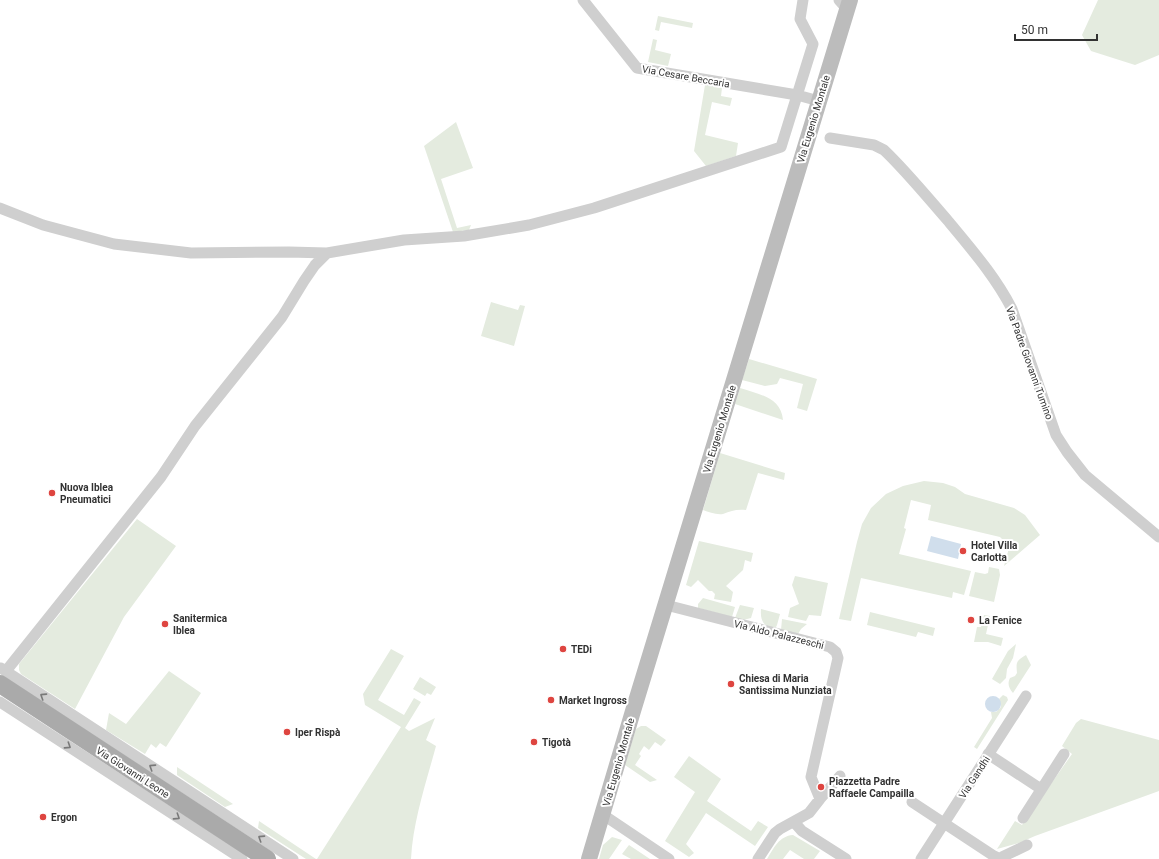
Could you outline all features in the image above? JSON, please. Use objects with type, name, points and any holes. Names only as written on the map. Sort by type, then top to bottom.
[{"type":"main road","name":"Via Eugenio Montale","points":[[589,859],[819,101],[845,3]]},
{"type":"main road","name":"Via Giovanni Leone","points":[[2,674],[267,859]]},
{"type":"street","name":"Via Cesare Beccaria","points":[[583,0],[637,68],[797,95],[819,101]]},
{"type":"street","points":[[0,208],[50,227],[114,244],[191,253],[327,253],[404,240],[464,236],[530,225],[594,208],[781,147],[813,44],[800,19],[803,0]]},
{"type":"street","name":"Via Padre Giovanni Tumino","points":[[830,138],[874,145],[884,150],[936,207],[986,266],[1002,289],[1012,308],[1056,435],[1063,447],[1085,475],[1159,537]]},
{"type":"street","points":[[293,859],[2,674],[161,477],[195,426],[282,317],[315,265],[327,253]]},
{"type":"street","name":"Via Aldo Palazzeschi","points":[[666,605],[830,647],[836,652],[838,658],[811,777],[820,798]]},
{"type":"street","name":"Via Gandhi","points":[[921,859],[1026,696]]},
{"type":"street","points":[[0,702],[242,859]]},
{"type":"street","points":[[988,754],[1041,789]]},
{"type":"street","points":[[1023,818],[1064,754]]},
{"type":"street","points":[[758,859],[775,833],[809,813],[820,798],[840,776]]},
{"type":"street","points":[[912,802],[998,858],[1027,845]]},
{"type":"street","points":[[602,814],[669,859]]},
{"type":"street","points":[[794,822],[802,830],[846,859]]},
{"type":"shaded area","points":[[1098,0],[1159,0],[1159,55],[1135,65],[1091,51],[1082,35]]},
{"type":"shaded area","points":[[658,16],[693,23],[692,28],[661,22],[659,31],[655,30]]},
{"type":"shaded area","points":[[653,39],[657,40],[655,50],[671,54],[668,66],[648,62]]},
{"type":"shaded area","points":[[705,85],[722,88],[721,96],[732,98],[730,106],[712,102],[705,135],[738,143],[736,156],[706,166],[694,151]]},
{"type":"shaded area","points":[[456,122],[473,168],[441,179],[457,228],[471,225],[469,230],[453,232],[424,146]]},
{"type":"shaded area","points":[[491,302],[518,310],[520,305],[525,306],[514,346],[481,336]]},
{"type":"shaded area","points":[[749,359],[817,379],[807,411],[797,408],[803,384],[780,378],[777,384],[765,386],[742,380]]},
{"type":"shaded area","points":[[740,388],[773,401],[778,406],[783,420],[735,404]]},
{"type":"shaded area","points":[[720,453],[785,473],[784,480],[758,473],[746,510],[736,510],[720,514],[703,510]]},
{"type":"shaded area","points":[[924,481],[943,483],[955,487],[965,494],[1014,508],[1025,515],[1040,535],[1004,566],[1009,548],[1003,546],[1004,541],[1000,537],[928,520],[931,505],[911,500],[904,528],[906,529],[899,554],[971,571],[964,595],[953,592],[952,598],[861,578],[851,621],[839,619],[862,524],[871,508],[886,494],[903,486]]},
{"type":"shaded area","points":[[137,519],[176,546],[124,617],[75,709],[21,674],[19,664]]},
{"type":"shaded area","points":[[699,541],[753,553],[751,562],[745,560],[743,570],[726,586],[733,592],[731,602],[714,599],[715,594],[712,591],[709,591],[698,580],[691,587],[686,585]]},
{"type":"shaded area","points":[[989,567],[999,569],[1000,575],[994,602],[969,596],[975,572],[985,574],[988,573]]},
{"type":"shaded area","points":[[795,576],[828,583],[821,616],[809,615],[806,621],[788,617],[790,608],[799,604],[792,585]]},
{"type":"shaded area","points":[[703,598],[735,607],[732,617],[698,608],[698,604]]},
{"type":"shaded area","points":[[740,605],[754,608],[751,618],[743,620],[735,618]]},
{"type":"shaded area","points":[[761,609],[780,614],[775,629],[765,625],[761,617]]},
{"type":"shaded area","points":[[870,612],[935,628],[933,636],[918,632],[916,637],[867,625]]},
{"type":"shaded area","points":[[984,615],[990,616],[986,634],[1003,638],[1001,646],[988,642],[974,642],[977,627],[981,627]]},
{"type":"shaded area","points":[[782,619],[807,624],[798,634],[781,630]]},
{"type":"shaded area","points":[[1016,644],[1013,658],[1007,669],[1006,678],[1000,684],[992,679],[1008,651]]},
{"type":"shaded area","points":[[391,649],[404,656],[378,700],[404,715],[414,698],[421,702],[405,728],[409,731],[435,718],[426,740],[436,746],[417,816],[411,859],[317,859],[401,727],[365,705],[363,694]]},
{"type":"shaded area","points":[[1026,655],[1031,665],[1013,693],[1009,686],[1009,680],[1017,673],[1018,660]]},
{"type":"shaded area","points":[[169,671],[201,693],[166,747],[160,743],[156,748],[151,744],[145,754],[106,730],[109,713],[126,724]]},
{"type":"shaded area","points":[[420,677],[436,687],[431,695],[427,693],[425,696],[413,689]]},
{"type":"shaded area","points":[[1003,695],[1007,697],[1008,700],[977,749],[974,747],[992,718],[991,712],[996,712],[1001,707],[999,699]]},
{"type":"shaded area","points":[[1081,719],[1159,740],[1159,791],[1019,843],[997,849],[1015,821],[1022,825],[1072,754],[1062,746],[1076,723]]},
{"type":"shaded area","points":[[641,726],[646,726],[666,740],[661,746],[655,742],[649,750],[644,746],[639,754],[641,756],[635,765],[657,780],[650,782],[625,765],[636,729]]},
{"type":"shaded area","points":[[689,756],[721,779],[707,801],[751,831],[758,821],[768,827],[755,846],[706,813],[686,844],[694,853],[689,857],[665,841],[695,792],[674,777]]},
{"type":"shaded area","points":[[177,767],[233,804],[225,807],[177,775]]},
{"type":"shaded area","points":[[259,821],[316,859],[306,859],[258,828]]},
{"type":"shaded area","points":[[793,835],[820,851],[814,859],[804,859],[790,850],[783,859],[767,859],[780,840]]},
{"type":"shaded area","points":[[612,837],[622,840],[609,859],[599,859],[603,845]]},
{"type":"shaded area","points":[[629,845],[650,859],[631,859],[622,854]]},
{"type":"water","points":[[931,536],[961,544],[958,559],[927,551]]},
{"type":"water","points":[[993,696],[999,698],[1001,704],[999,710],[993,712],[987,710],[985,704],[987,698]]},
{"type":"place","name":"Nuova Iblea Pneumatici","points":[[52,493]]},
{"type":"place","name":"Hotel Villa Carlotta","points":[[963,551]]},
{"type":"place","name":"La Fenice","points":[[971,620]]},
{"type":"place","name":"Sanitermica Iblea","points":[[165,624]]},
{"type":"place","name":"TEDi","points":[[563,649]]},
{"type":"place","name":"Chiesa di Maria Santissima Nunziata","points":[[731,684]]},
{"type":"place","name":"Market Ingross","points":[[551,700]]},
{"type":"place","name":"Iper Rispà","points":[[287,732]]},
{"type":"place","name":"Tigotà","points":[[534,742]]},
{"type":"place","name":"Piazzetta Padre Raffaele Campailla","points":[[821,787]]},
{"type":"place","name":"Ergon","points":[[43,817]]}]
